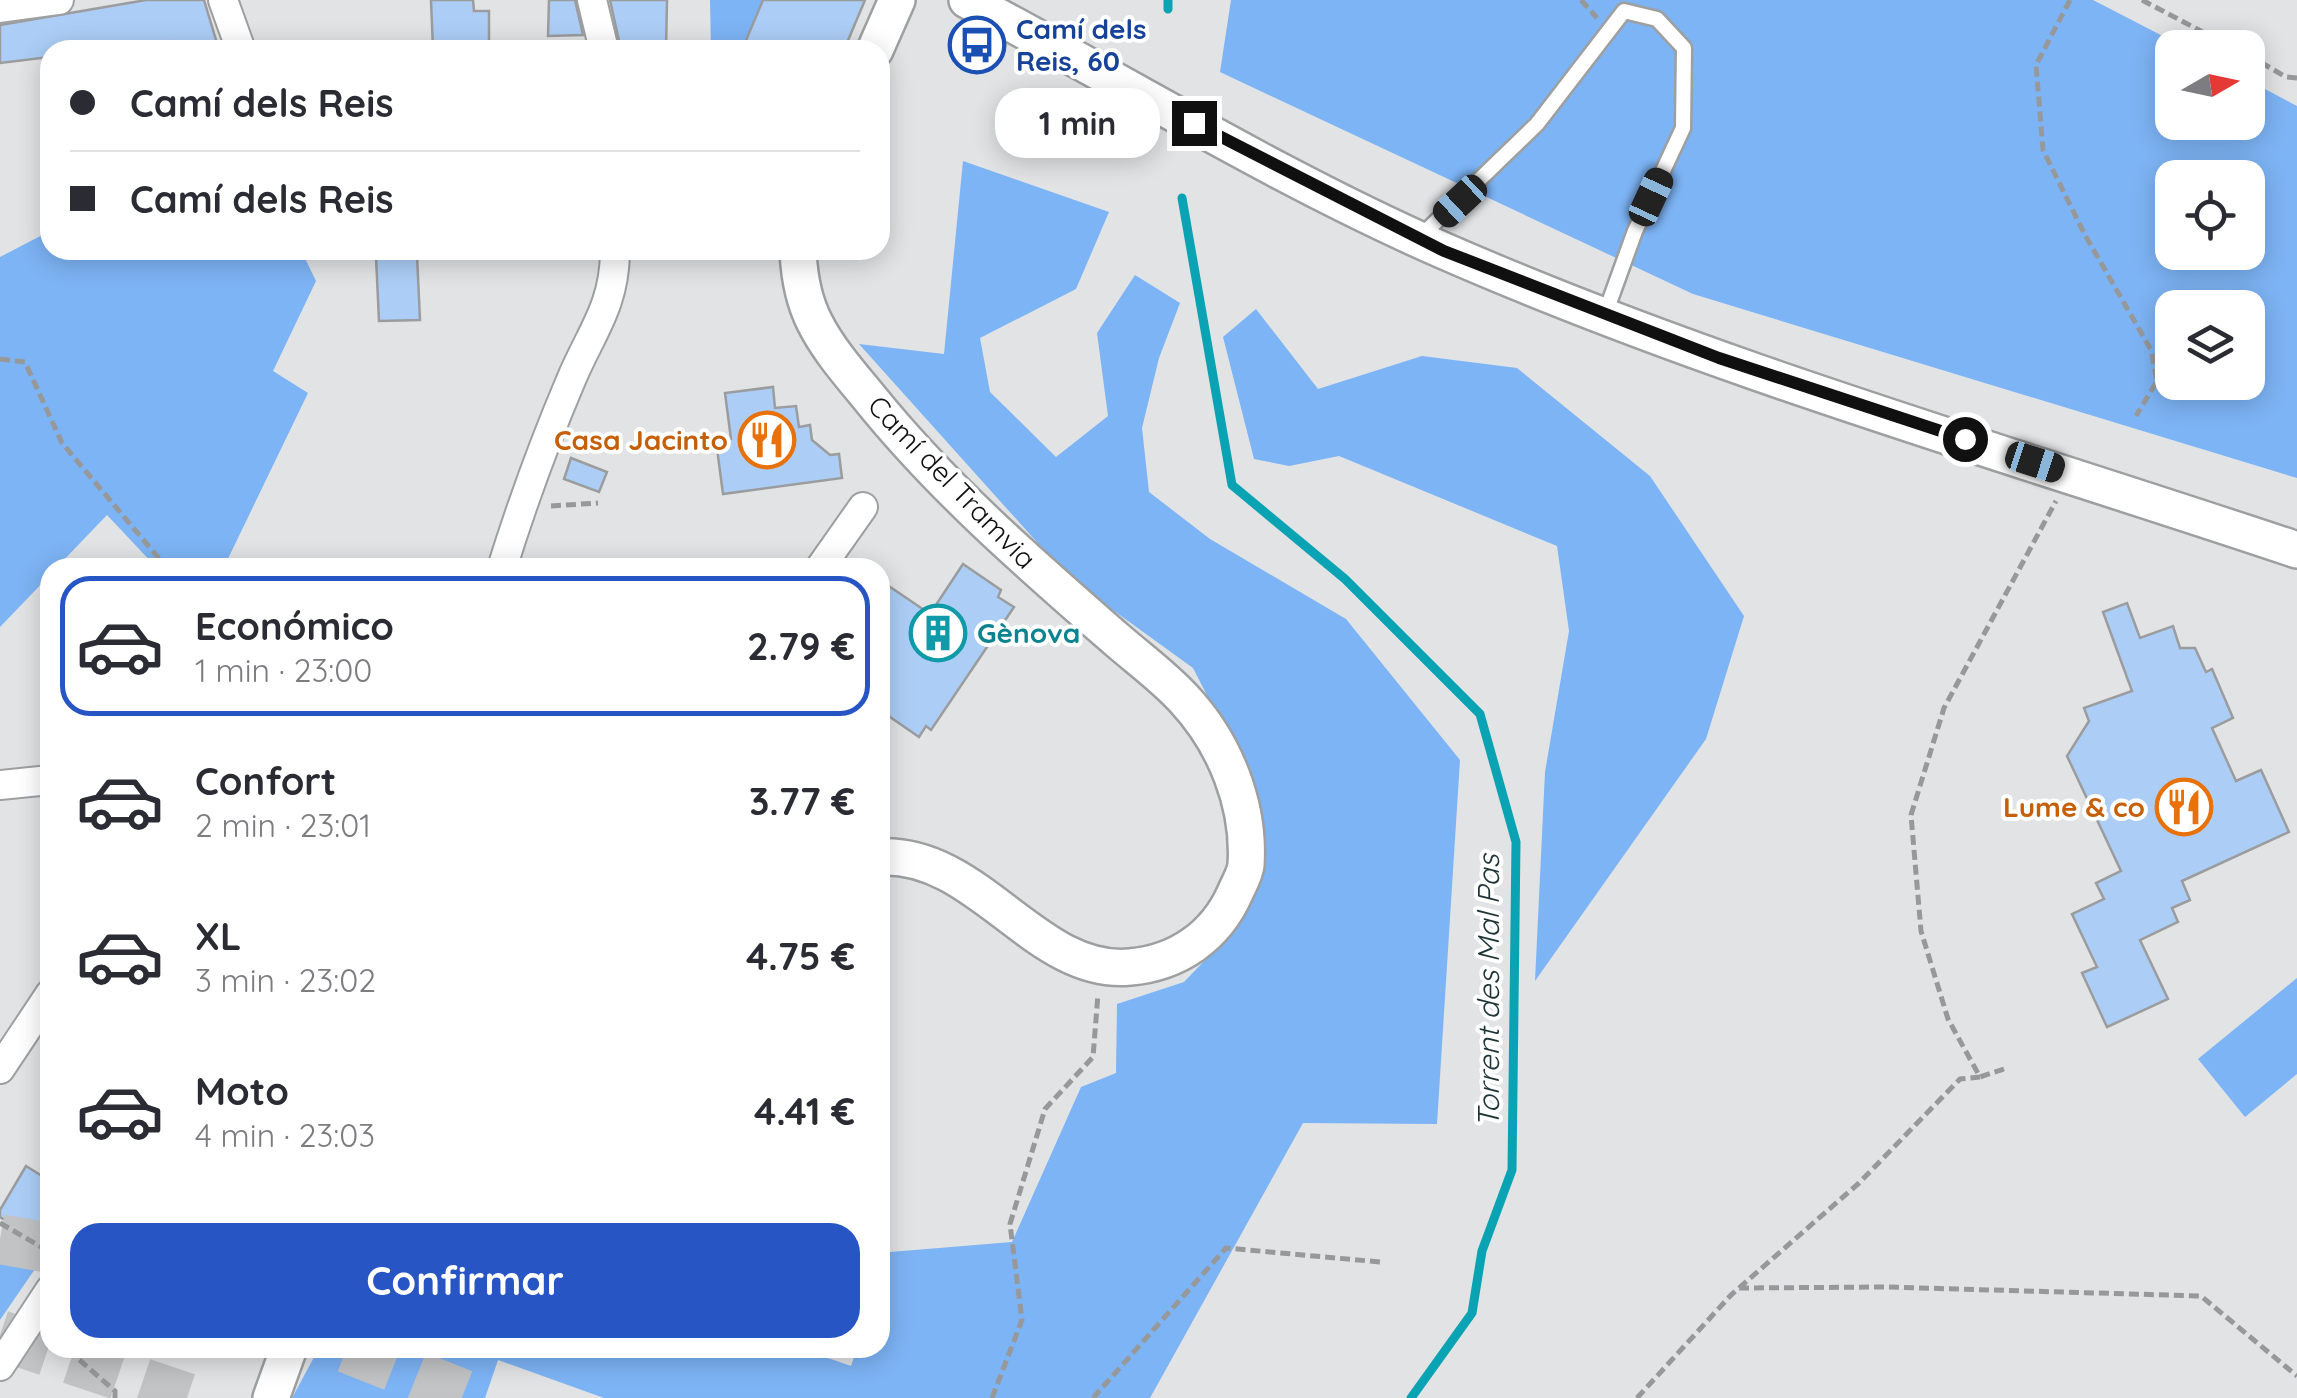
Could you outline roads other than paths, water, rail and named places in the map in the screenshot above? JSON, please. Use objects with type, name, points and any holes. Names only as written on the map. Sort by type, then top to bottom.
[{"type":"street","points":[[0,8],[59,0]]},
{"type":"street","points":[[223,0],[237,40]]},
{"type":"street","points":[[592,0],[602,40]]},
{"type":"street","points":[[879,40],[897,0]]},
{"type":"street","points":[[972,1],[1292,176],[1418,239],[1719,358],[2297,550]]},
{"type":"street","points":[[505,558],[523,500],[573,375],[604,318],[613,260]]},
{"type":"street","name":"Camí del Tramvia","points":[[798,260],[799,280],[814,322],[888,421],[981,520],[1185,700],[1228,760],[1242,813],[1246,868],[1229,906],[1204,940],[1167,958],[1132,967],[1087,962],[1060,951],[979,889],[916,862],[890,858]]},
{"type":"street","points":[[827,558],[863,506]]},
{"type":"street","points":[[0,785],[40,781]]},
{"type":"street","points":[[0,1068],[40,1009]]},
{"type":"street","points":[[0,1366],[40,1305]]},
{"type":"street","points":[[271,1398],[285,1358]]},
{"type":"lane","points":[[1418,239],[1537,124],[1624,11],[1656,18],[1684,48],[1683,128],[1635,231],[1605,314]]},
{"type":"waterway","name":"Torrent des Mal Pas","points":[[1168,0],[1168,9]]},
{"type":"waterway","name":"Torrent des Mal Pas","points":[[1182,198],[1232,485],[1345,579],[1480,714],[1516,842],[1512,1170],[1482,1251],[1472,1313],[1411,1398]]},
{"type":"tunnel","points":[[0,1239],[40,1246]]},
{"type":"tunnel","points":[[0,1335],[40,1348]]},
{"type":"tunnel","points":[[68,1358],[187,1398]]},
{"type":"tunnel","points":[[372,1358],[472,1398]]},
{"type":"place","name":"Camí dels Reis, 60","points":[[977,45]]},
{"type":"place","name":"Casa Jacinto","points":[[767,440]]},
{"type":"place","name":"Gènova","points":[[938,633]]},
{"type":"place","name":"Lume & co","points":[[2184,807]]}]
